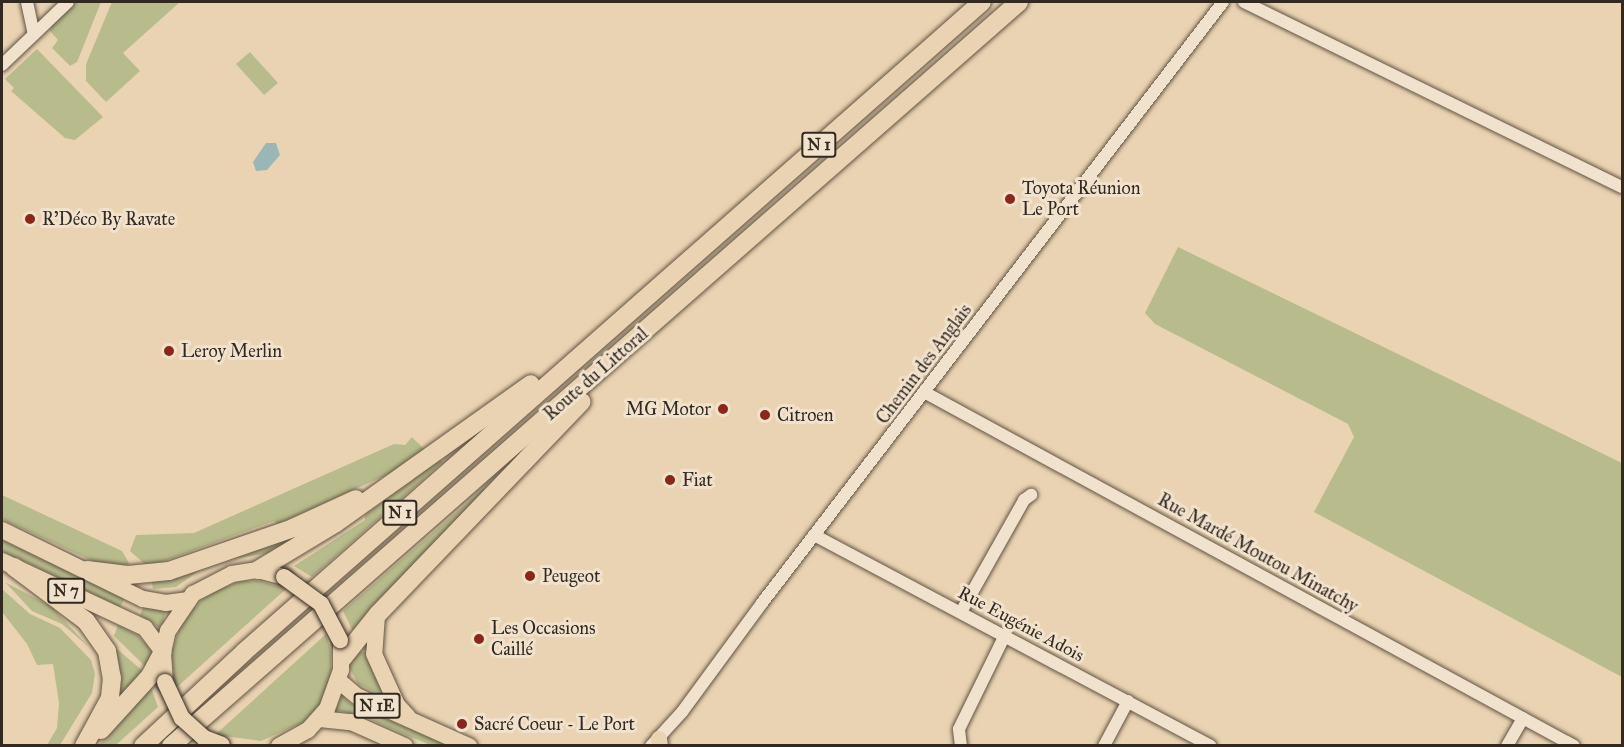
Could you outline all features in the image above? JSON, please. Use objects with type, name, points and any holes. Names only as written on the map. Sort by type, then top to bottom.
[{"type":"highway","name":"Route du Littoral","points":[[143,746],[981,2]]},
{"type":"highway","name":"Route du Littoral","points":[[171,746],[1019,2]]},
{"type":"highway","points":[[258,570],[406,476],[656,289]]},
{"type":"highway","points":[[342,659],[378,614],[665,314]]},
{"type":"highway","points":[[87,570],[145,575],[179,568],[293,528],[406,476]]},
{"type":"highway","points":[[8,564],[86,621],[106,651],[111,670],[110,698],[86,746]]},
{"type":"highway","points":[[86,746],[150,676],[163,652]]},
{"type":"main road","name":"N 7","points":[[2,530],[143,599],[165,603],[187,600]]},
{"type":"main road","name":"N 7","points":[[8,564],[145,628],[163,652]]},
{"type":"main road","points":[[223,745],[204,738],[182,718],[165,682],[163,652],[171,623],[187,600],[222,576],[258,570],[284,577],[321,604],[340,640],[342,659],[339,681],[320,719],[300,736],[279,746]]},
{"type":"main road","points":[[378,614],[372,643],[376,662],[397,705],[418,726]]},
{"type":"main road","name":"N 1E","points":[[339,681],[357,696],[418,726],[469,746]]},
{"type":"main road","name":"N 1E","points":[[320,719],[351,722],[405,746]]},
{"type":"street","points":[[27,2],[34,34]]},
{"type":"street","points":[[2,65],[68,2]]},
{"type":"street","name":"Chemin des Anglais","points":[[657,743],[1223,2]]},
{"type":"street","points":[[1244,2],[1623,188]]},
{"type":"street","name":"Rue Mardé Moutou Minatchy","points":[[924,392],[1574,746]]},
{"type":"street","points":[[961,612],[1024,500],[1031,495]]},
{"type":"street","name":"Rue Eugénie Adois","points":[[814,535],[1210,746]]},
{"type":"street","points":[[962,746],[959,729],[1005,635]]},
{"type":"street","points":[[1104,746],[1128,701]]},
{"type":"street","points":[[1507,746],[1523,718]]},
{"type":"green space","points":[[73,2],[101,2],[77,62],[70,66],[52,48],[58,40],[50,31],[53,20]]},
{"type":"green space","points":[[112,2],[180,2],[123,53],[140,71],[106,102],[86,81],[86,64]]},
{"type":"green space","points":[[37,49],[103,117],[75,140],[65,138],[11,91],[14,88],[5,79]]},
{"type":"green space","points":[[250,52],[278,83],[264,95],[236,64]]},
{"type":"green space","points":[[1178,247],[1622,463],[1622,677],[1314,512],[1354,437],[1348,424],[1155,324],[1145,313]]},
{"type":"green space","points":[[412,437],[427,452],[395,471],[278,524],[274,521],[148,567],[130,551],[136,535],[194,533],[394,444],[405,445]]},
{"type":"green space","points":[[440,460],[443,462],[312,577],[294,566],[365,520],[365,515]]},
{"type":"green space","points":[[484,488],[487,491],[354,633],[343,611]]},
{"type":"green space","points":[[2,495],[122,551],[129,563],[124,568],[101,565],[2,519]]},
{"type":"green space","points":[[314,530],[277,552],[232,559],[200,570],[176,587],[153,589],[151,577]]},
{"type":"green space","points":[[2,540],[125,598],[120,607],[2,551]]},
{"type":"green space","points":[[241,581],[261,581],[286,589],[176,688],[171,654],[182,620],[208,594]]},
{"type":"green space","points":[[5,582],[52,607],[89,647],[62,624],[32,611]]},
{"type":"green space","points":[[2,589],[30,614],[60,628],[91,660],[95,674],[92,693],[60,745],[47,745],[57,728],[59,703],[53,664],[37,665],[27,644],[2,612]]},
{"type":"green space","points":[[144,606],[166,611],[161,629],[140,615]]},
{"type":"green space","points":[[118,625],[137,635],[149,647],[153,656],[149,670],[114,636]]},
{"type":"green space","points":[[326,634],[331,652],[331,676],[323,701],[304,722],[261,741],[215,735]]},
{"type":"green space","points":[[110,643],[145,673],[118,707]]},
{"type":"green space","points":[[351,652],[369,652],[389,699],[358,684],[348,665]]},
{"type":"green space","points":[[150,685],[158,707],[116,745],[98,746]]},
{"type":"green space","points":[[342,695],[349,703],[447,745],[430,745],[360,715],[334,710]]},
{"type":"water","points":[[266,143],[276,143],[280,155],[267,170],[256,171],[253,162]]},
{"type":"place","name":"Toyota Réunion Le Port","points":[[1010,199]]},
{"type":"place","name":"R’Déco By Ravate","points":[[30,219]]},
{"type":"place","name":"Leroy Merlin","points":[[169,351]]},
{"type":"place","name":"MG Motor","points":[[723,409]]},
{"type":"place","name":"Citroen","points":[[765,415]]},
{"type":"place","name":"Fiat","points":[[670,480]]},
{"type":"place","name":"Peugeot","points":[[530,576]]},
{"type":"place","name":"Les Occasions Caillé","points":[[479,639]]},
{"type":"place","name":"Sacré Coeur - Le Port","points":[[462,724]]}]
